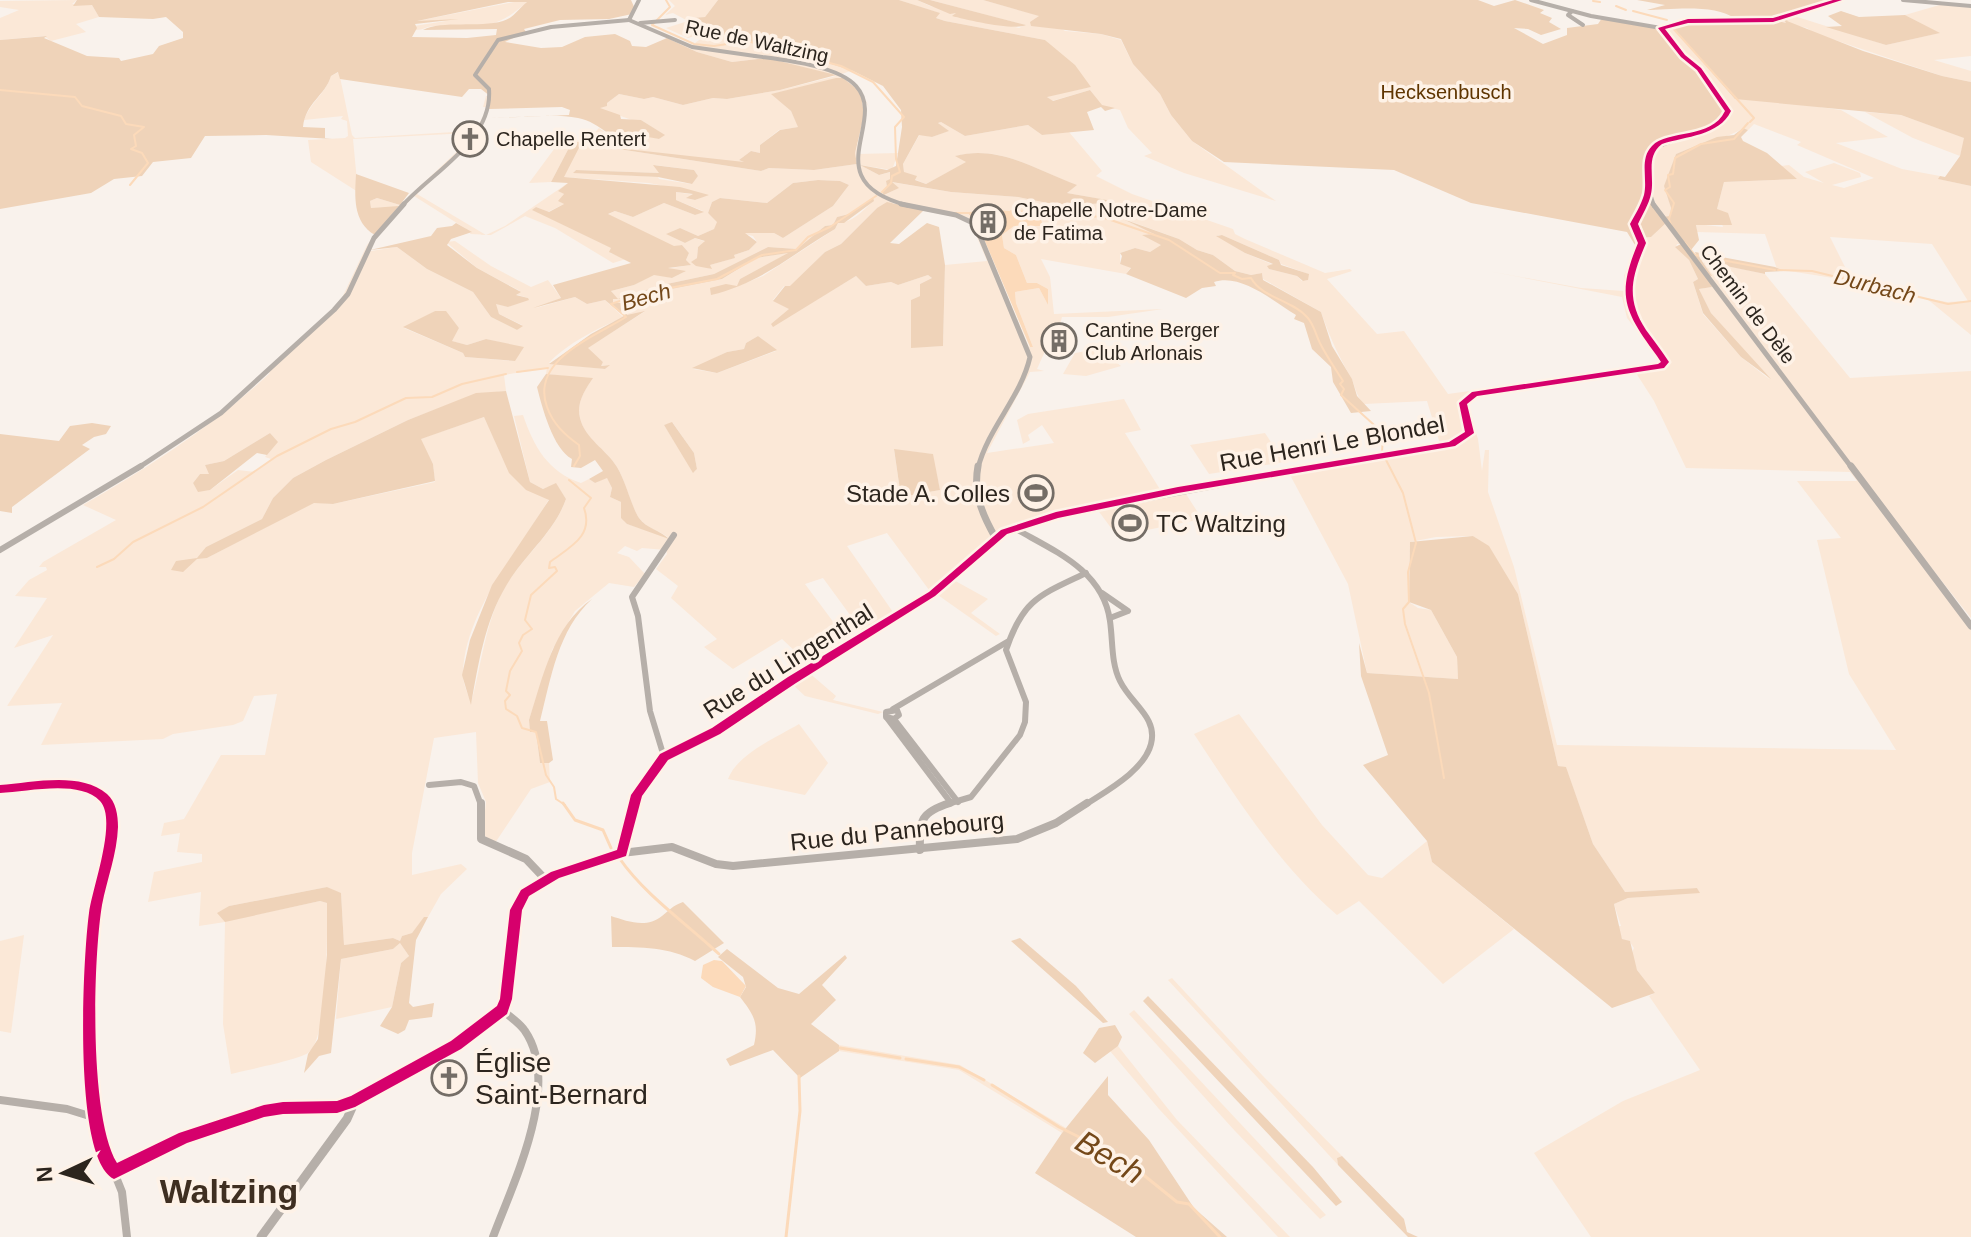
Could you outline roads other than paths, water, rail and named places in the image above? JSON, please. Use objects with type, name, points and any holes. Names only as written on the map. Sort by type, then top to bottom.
[{"type":"street","points":[[629,19],[639,0]]},
{"type":"street","points":[[1531,0],[1661,28],[1688,21],[1773,20],[1839,0]]},
{"type":"street","points":[[1903,0],[1971,6]]},
{"type":"street","points":[[1572,11],[1568,15],[1583,25]]},
{"type":"street","points":[[0,550],[175,445],[250,390],[343,301],[372,241],[413,193],[470,144],[488,107],[489,89],[475,75],[476,71],[492,53],[498,40],[551,27],[629,19],[652,30]]},
{"type":"street","name":"Rue de Waltzing","points":[[629,19],[692,47],[755,56],[836,75],[852,83],[864,99],[866,110],[855,153],[865,180],[874,191],[895,202],[965,216],[973,221],[1030,357],[1027,371],[979,452],[979,507],[995,537]]},
{"type":"street","name":"Rue de Waltzing","points":[[640,23],[675,20]]},
{"type":"street","points":[[1648,193],[1647,168],[1653,148],[1670,139],[1713,126],[1728,113],[1723,101],[1699,69],[1683,56],[1661,28]]},
{"type":"street","name":"Rue Henri Le Blondel","points":[[1014,528],[1067,512],[1197,486],[1452,444],[1470,433],[1463,403],[1475,394],[1661,366],[1665,362],[1631,314],[1627,277],[1642,243],[1634,224],[1648,193]]},
{"type":"street","name":"Chemin de Dèle","points":[[1648,193],[1671,229],[1971,626]]},
{"type":"street","name":"Rue du Lingenthal","points":[[622,853],[642,783],[664,757],[716,731],[932,594],[995,537],[1014,528]]},
{"type":"street","name":"Rue du Pannebourg","points":[[1014,528],[1067,555],[1102,593],[1128,611],[1110,618]]},
{"type":"street","points":[[664,757],[650,711],[638,616],[632,597],[674,535]]},
{"type":"street","points":[[920,850],[919,828],[923,818],[932,809],[971,797],[979,783],[1014,745],[1025,722],[1026,702],[1008,658],[1007,642],[1016,621],[1030,603],[1050,589],[1086,573]]},
{"type":"street","name":"Rue du Pannebourg","points":[[622,853],[672,847],[716,864],[733,866],[1017,839],[1047,829],[1073,814],[1142,761],[1151,747],[1152,725],[1129,696],[1115,669],[1110,618],[1102,593]]},
{"type":"street","points":[[954,803],[891,719],[899,713],[893,709],[1007,642]]},
{"type":"street","points":[[429,785],[461,782],[474,786],[481,802],[481,839],[532,861],[542,870],[545,879]]},
{"type":"street","points":[[0,789],[72,786],[102,796],[109,806],[112,833],[95,909],[88,1016],[96,1118],[105,1159],[122,1192],[127,1237]]},
{"type":"street","points":[[114,1172],[184,1138],[264,1111],[337,1107],[355,1101],[456,1045],[502,1010],[510,980],[518,903],[532,886],[622,853]]},
{"type":"street","points":[[493,1237],[531,1134],[538,1094],[537,1072],[528,1035],[518,1020],[502,1010]]},
{"type":"street","points":[[0,1100],[67,1109],[96,1118]]},
{"type":"street","points":[[261,1237],[347,1119],[355,1101]]},
{"type":"waterway","name":"Bech","points":[[666,0],[670,7],[652,25],[694,44],[714,46],[747,41],[841,66],[873,82],[904,117],[895,127],[896,159],[900,172],[892,176],[891,183],[882,192]]},
{"type":"waterway","name":"Durbach","points":[[1593,1],[1600,2]]},
{"type":"waterway","name":"Durbach","points":[[1616,6],[1626,10]]},
{"type":"waterway","name":"Durbach","points":[[1633,11],[1667,20]]},
{"type":"waterway","name":"Durbach","points":[[1671,26],[1754,118],[1750,122]]},
{"type":"waterway","points":[[0,90],[75,97],[82,106],[121,116],[126,124],[144,127],[134,135],[136,146],[131,149],[142,153],[148,163],[130,185]]},
{"type":"waterway","name":"Durbach","points":[[1671,225],[1669,219],[1674,203],[1665,190],[1670,187],[1668,175],[1673,174],[1675,158],[1701,144],[1734,139],[1748,123]]},
{"type":"waterway","name":"Bech","points":[[574,466],[580,456],[579,445],[553,419],[544,390],[556,363],[568,352],[626,317],[611,304],[643,293],[717,279],[762,255],[796,250],[808,237],[830,227],[876,196]]},
{"type":"waterway","points":[[1011,211],[1102,217],[1169,240],[1220,273],[1235,273],[1233,275],[1242,279],[1251,278],[1262,290],[1301,311],[1309,320],[1343,381],[1340,384],[1344,389],[1341,395],[1383,433],[1382,453]]},
{"type":"waterway","points":[[955,213],[972,213]]},
{"type":"waterway","name":"Durbach","points":[[1685,243],[1694,254]]},
{"type":"waterway","name":"Durbach","points":[[1695,255],[1775,270]]},
{"type":"waterway","name":"Durbach","points":[[1778,270],[1812,271],[1948,304],[1971,301]]},
{"type":"waterway","points":[[517,372],[548,368]]},
{"type":"waterway","points":[[97,567],[114,559],[133,542],[203,507],[277,456],[331,429],[355,422],[406,398],[432,397],[462,384],[506,374]]},
{"type":"waterway","points":[[1385,458],[1403,493],[1416,543],[1408,572],[1409,602],[1403,609],[1405,624],[1429,693],[1444,778]]},
{"type":"waterway","name":"Bech","points":[[564,804],[556,799],[554,787],[546,775],[536,732],[522,728],[517,716],[506,709],[505,701],[510,695],[506,691],[510,671],[522,651],[519,643],[523,635],[532,629],[525,620],[531,595],[557,571],[555,567],[549,568],[550,562],[572,546],[586,526],[584,508],[591,498],[569,480]]},
{"type":"waterway","name":"Bech","points":[[564,804],[575,820],[603,830],[611,848]]},
{"type":"waterway","name":"Bech","points":[[620,859],[653,897],[719,954]]},
{"type":"waterway","name":"Bech","points":[[840,1048],[900,1058]]},
{"type":"waterway","name":"Bech","points":[[906,1059],[959,1067],[984,1080]]},
{"type":"waterway","points":[[786,1237],[800,1111],[799,1076]]},
{"type":"waterway","name":"Bech","points":[[992,1085],[1059,1127],[1125,1160],[1177,1202],[1189,1204],[1220,1237]]},
{"type":"place","name":"Chapelle Rentert","points":[[470,139]]},
{"type":"place","name":"Chapelle Notre-Dame de Fatima","points":[[988,222]]},
{"type":"place","name":"Cantine Berger Club Arlonais","points":[[1059,341]]},
{"type":"place","name":"Stade A. Colles","points":[[1036,493]]},
{"type":"place","name":"TC Waltzing","points":[[1130,523]]},
{"type":"place","name":"Église Saint-Bernard","points":[[449,1078]]},
{"type":"district","name":"Waltzing","points":[[229,1191]]},
{"type":"park label","name":"Hecksenbusch","points":[[1446,92]]}]
